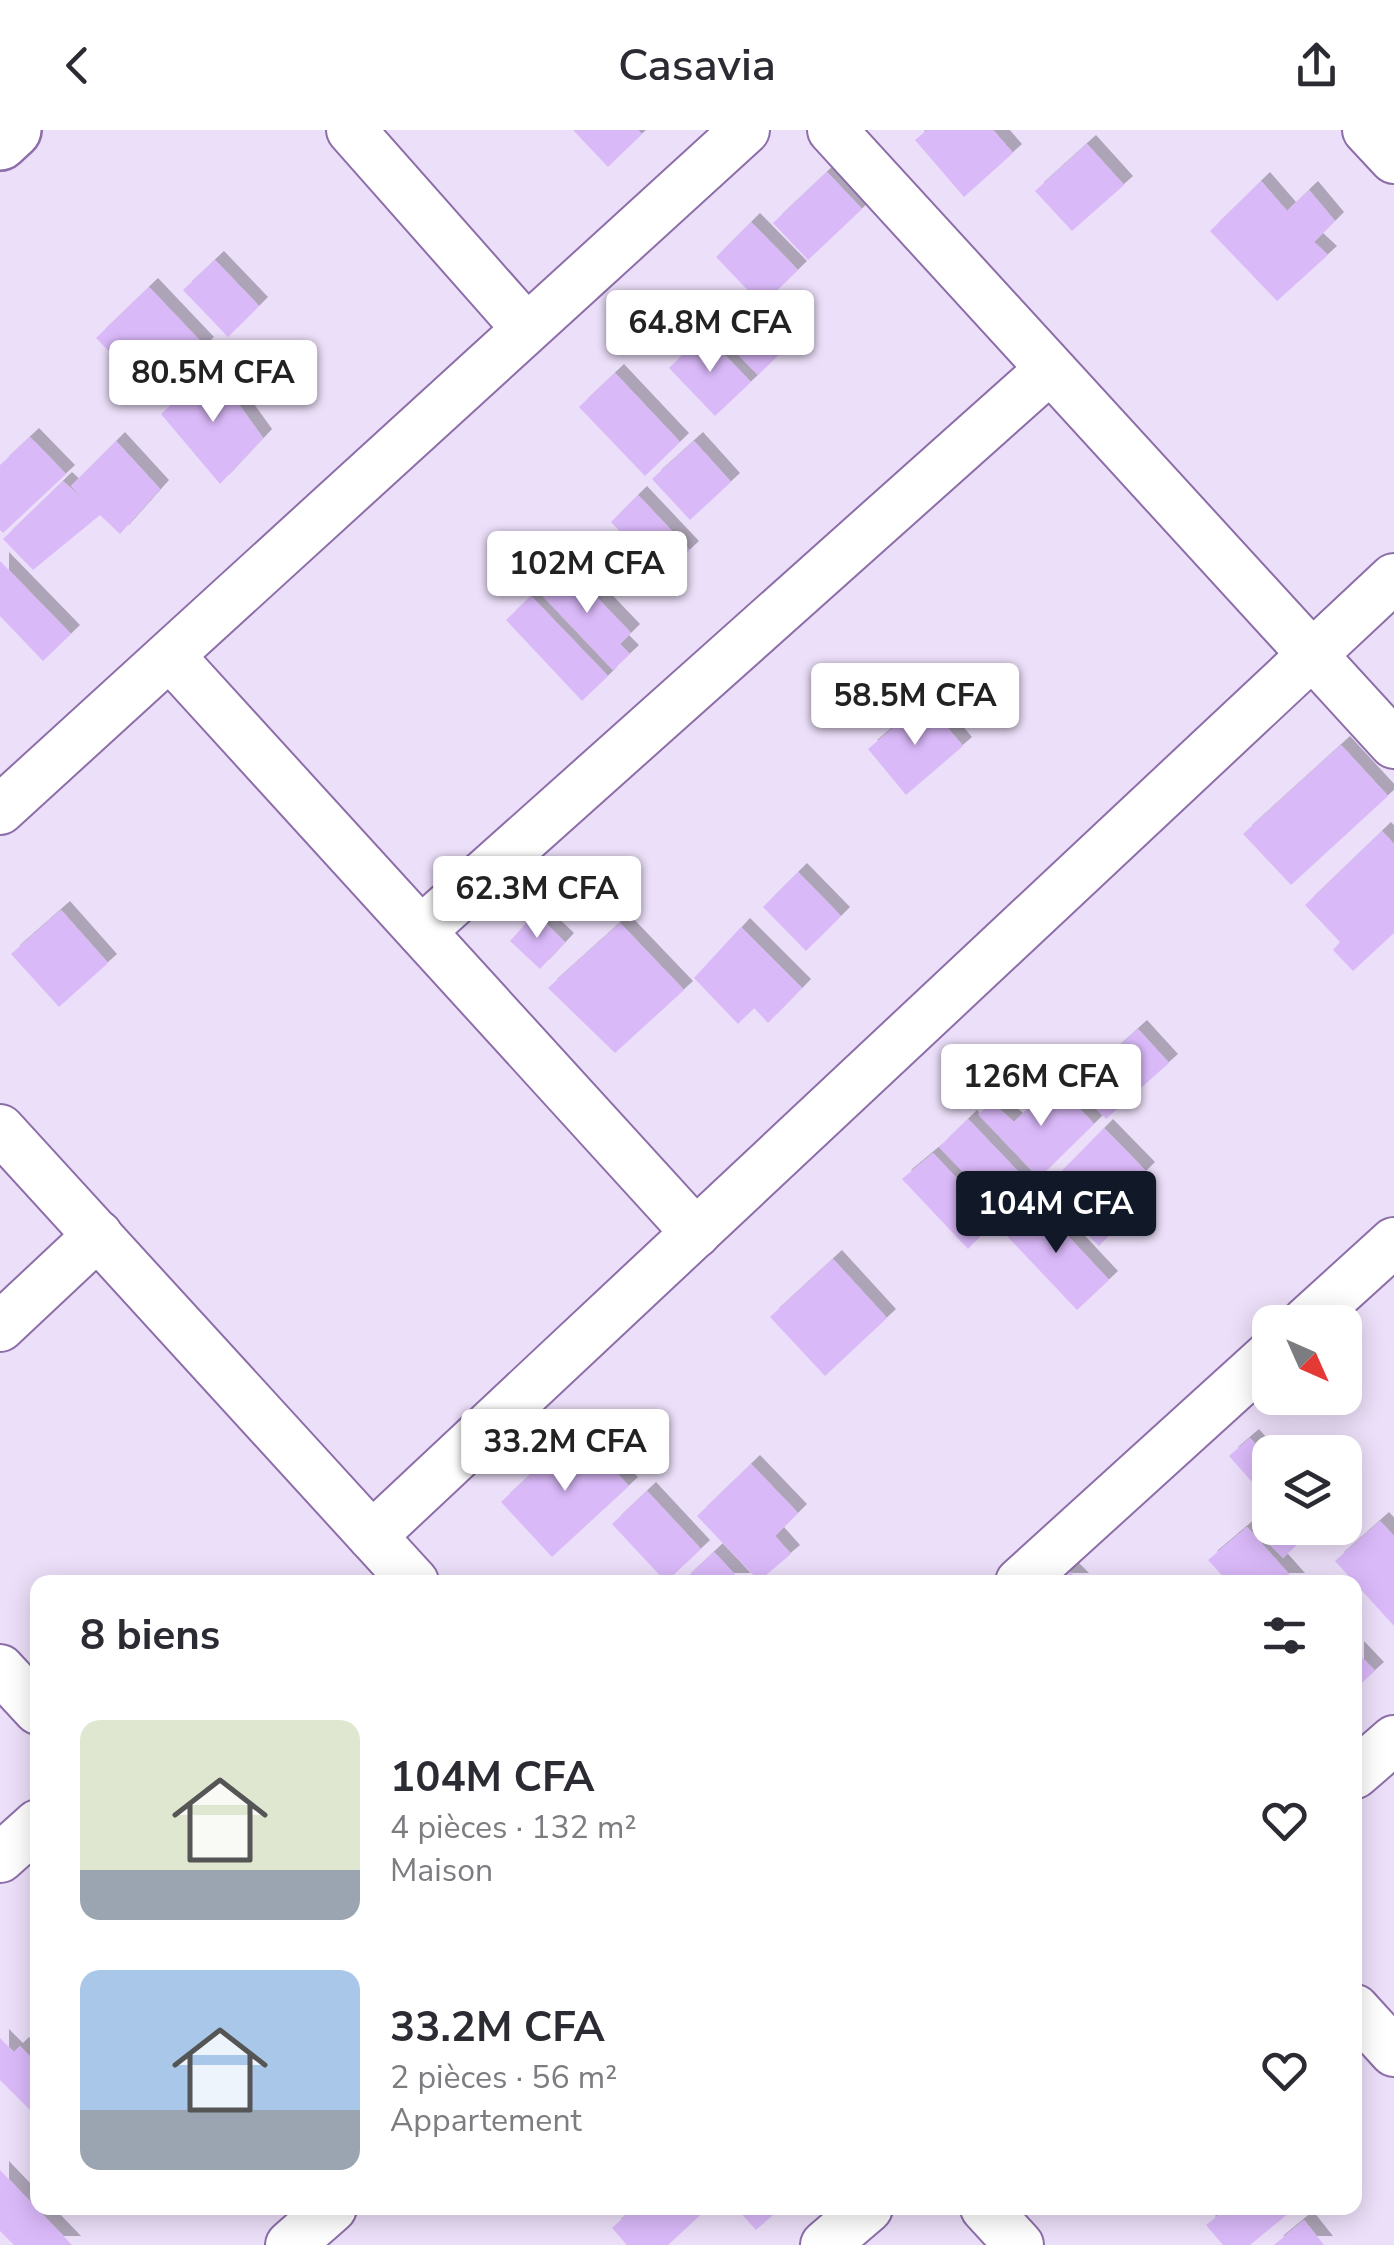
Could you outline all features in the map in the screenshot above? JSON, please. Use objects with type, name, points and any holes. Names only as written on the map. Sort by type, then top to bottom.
[{"type":"main road","points":[[0,142],[13,130]]},
{"type":"street","points":[[351,130],[526,328]]},
{"type":"street","points":[[0,810],[745,130]]},
{"type":"street","points":[[832,130],[1394,744]]},
{"type":"street","points":[[1367,130],[1394,160]]},
{"type":"street","points":[[421,931],[1050,369]]},
{"type":"street","points":[[372,1536],[1394,578]]},
{"type":"street","points":[[170,656],[696,1234]]},
{"type":"street","points":[[0,1128],[408,1575]]},
{"type":"street","points":[[0,1327],[98,1235]]},
{"type":"street","points":[[1330,1305],[1386,1265]]},
{"type":"street","points":[[1028,1575],[1252,1371]]},
{"type":"street","points":[[0,1670],[30,1702]]},
{"type":"street","points":[[1362,1768],[1394,1740]]},
{"type":"street","points":[[0,1858],[30,1831]]},
{"type":"street","points":[[1362,2017],[1394,2052]]},
{"type":"street","points":[[290,2245],[324,2215]]},
{"type":"street","points":[[825,2245],[860,2215]]},
{"type":"street","points":[[991,2215],[1019,2245]]},
{"type":"building","points":[[573,130],[638,130],[642,134],[608,167]]},
{"type":"building","points":[[927,130],[993,130],[1013,153],[964,197],[915,140]]},
{"type":"building","points":[[1087,144],[1124,185],[1072,231],[1035,191]]},
{"type":"building","points":[[827,172],[862,209],[808,260],[773,223]]},
{"type":"building","points":[[1261,181],[1287,211],[1309,190],[1335,221],[1314,242],[1328,255],[1277,301],[1210,231]]},
{"type":"building","points":[[751,222],[798,270],[762,305],[716,257]]},
{"type":"building","points":[[215,260],[259,306],[228,337],[183,290]]},
{"type":"building","points":[[149,287],[205,346],[153,397],[96,338]]},
{"type":"building","points":[[757,315],[787,347],[758,375],[727,343]]},
{"type":"building","points":[[704,334],[751,382],[715,416],[669,368]]},
{"type":"building","points":[[212,367],[263,438],[220,484],[161,414]]},
{"type":"building","points":[[615,373],[680,442],[645,476],[579,407]]},
{"type":"building","points":[[30,437],[66,474],[3,533],[0,465]]},
{"type":"building","points":[[116,441],[160,489],[120,534],[100,515],[33,570],[3,539],[63,481],[87,503],[71,486]]},
{"type":"building","points":[[694,441],[731,482],[690,520],[652,479]]},
{"type":"building","points":[[638,495],[690,550],[662,576],[611,522]]},
{"type":"building","points":[[0,561],[71,634],[43,661],[0,616]]},
{"type":"building","points":[[566,565],[631,633],[620,644],[630,654],[613,670],[538,591]]},
{"type":"building","points":[[531,596],[608,676],[582,701],[506,620]]},
{"type":"building","points":[[925,701],[963,746],[906,795],[868,749]]},
{"type":"building","points":[[1341,745],[1388,796],[1291,885],[1243,834]]},
{"type":"building","points":[[1382,831],[1394,844],[1394,933],[1353,971],[1333,950],[1340,942],[1305,905]]},
{"type":"building","points":[[798,872],[841,916],[806,951],[763,907]]},
{"type":"building","points":[[61,910],[108,963],[59,1007],[11,954]]},
{"type":"building","points":[[535,913],[565,942],[540,969],[510,941]]},
{"type":"building","points":[[620,923],[684,990],[615,1053],[548,988]]},
{"type":"building","points":[[741,927],[802,988],[768,1023],[754,1008],[738,1024],[694,978]]},
{"type":"building","points":[[1138,1029],[1169,1063],[1106,1119],[1075,1086]]},
{"type":"building","points":[[1055,1082],[1094,1124],[1039,1178],[978,1114],[993,1103],[1014,1122]]},
{"type":"building","points":[[968,1119],[1032,1186],[1004,1214],[939,1147]]},
{"type":"building","points":[[1104,1128],[1146,1171],[1126,1191],[1139,1205],[1099,1246],[1043,1190]]},
{"type":"building","points":[[933,1153],[996,1220],[968,1249],[902,1179]]},
{"type":"building","points":[[1036,1202],[1109,1280],[1077,1310],[1004,1233]]},
{"type":"building","points":[[833,1259],[887,1318],[825,1376],[770,1317]]},
{"type":"building","points":[[577,1431],[629,1486],[552,1557],[501,1502]]},
{"type":"building","points":[[1250,1438],[1252,1482],[1229,1456]]},
{"type":"building","points":[[751,1464],[798,1513],[775,1536],[791,1554],[766,1575],[753,1575],[697,1516]]},
{"type":"building","points":[[647,1491],[701,1549],[673,1575],[659,1575],[612,1524]]},
{"type":"building","points":[[1380,1521],[1394,1536],[1394,1626],[1362,1591],[1362,1575],[1348,1575],[1335,1561],[1353,1545],[1362,1545],[1362,1537]]},
{"type":"building","points":[[1247,1527],[1252,1533],[1252,1545],[1263,1545],[1290,1575],[1222,1575],[1208,1560]]},
{"type":"building","points":[[1270,1545],[1297,1545],[1283,1558]]},
{"type":"building","points":[[714,1552],[735,1575],[689,1575]]},
{"type":"building","points":[[1362,1657],[1375,1671],[1362,1683]]},
{"type":"building","points":[[0,2038],[14,2052],[20,2046],[30,2057],[30,2110],[0,2080]]},
{"type":"building","points":[[0,2170],[30,2201],[30,2215],[43,2215],[72,2245],[14,2245],[0,2231]]},
{"type":"building","points":[[626,2215],[700,2215],[668,2245],[627,2245],[612,2228]]},
{"type":"building","points":[[742,2215],[773,2215],[756,2230]]},
{"type":"building","points":[[1218,2215],[1286,2215],[1250,2245],[1223,2245],[1206,2225]]},
{"type":"building","points":[[1304,2220],[1324,2245],[1274,2245]]}]
